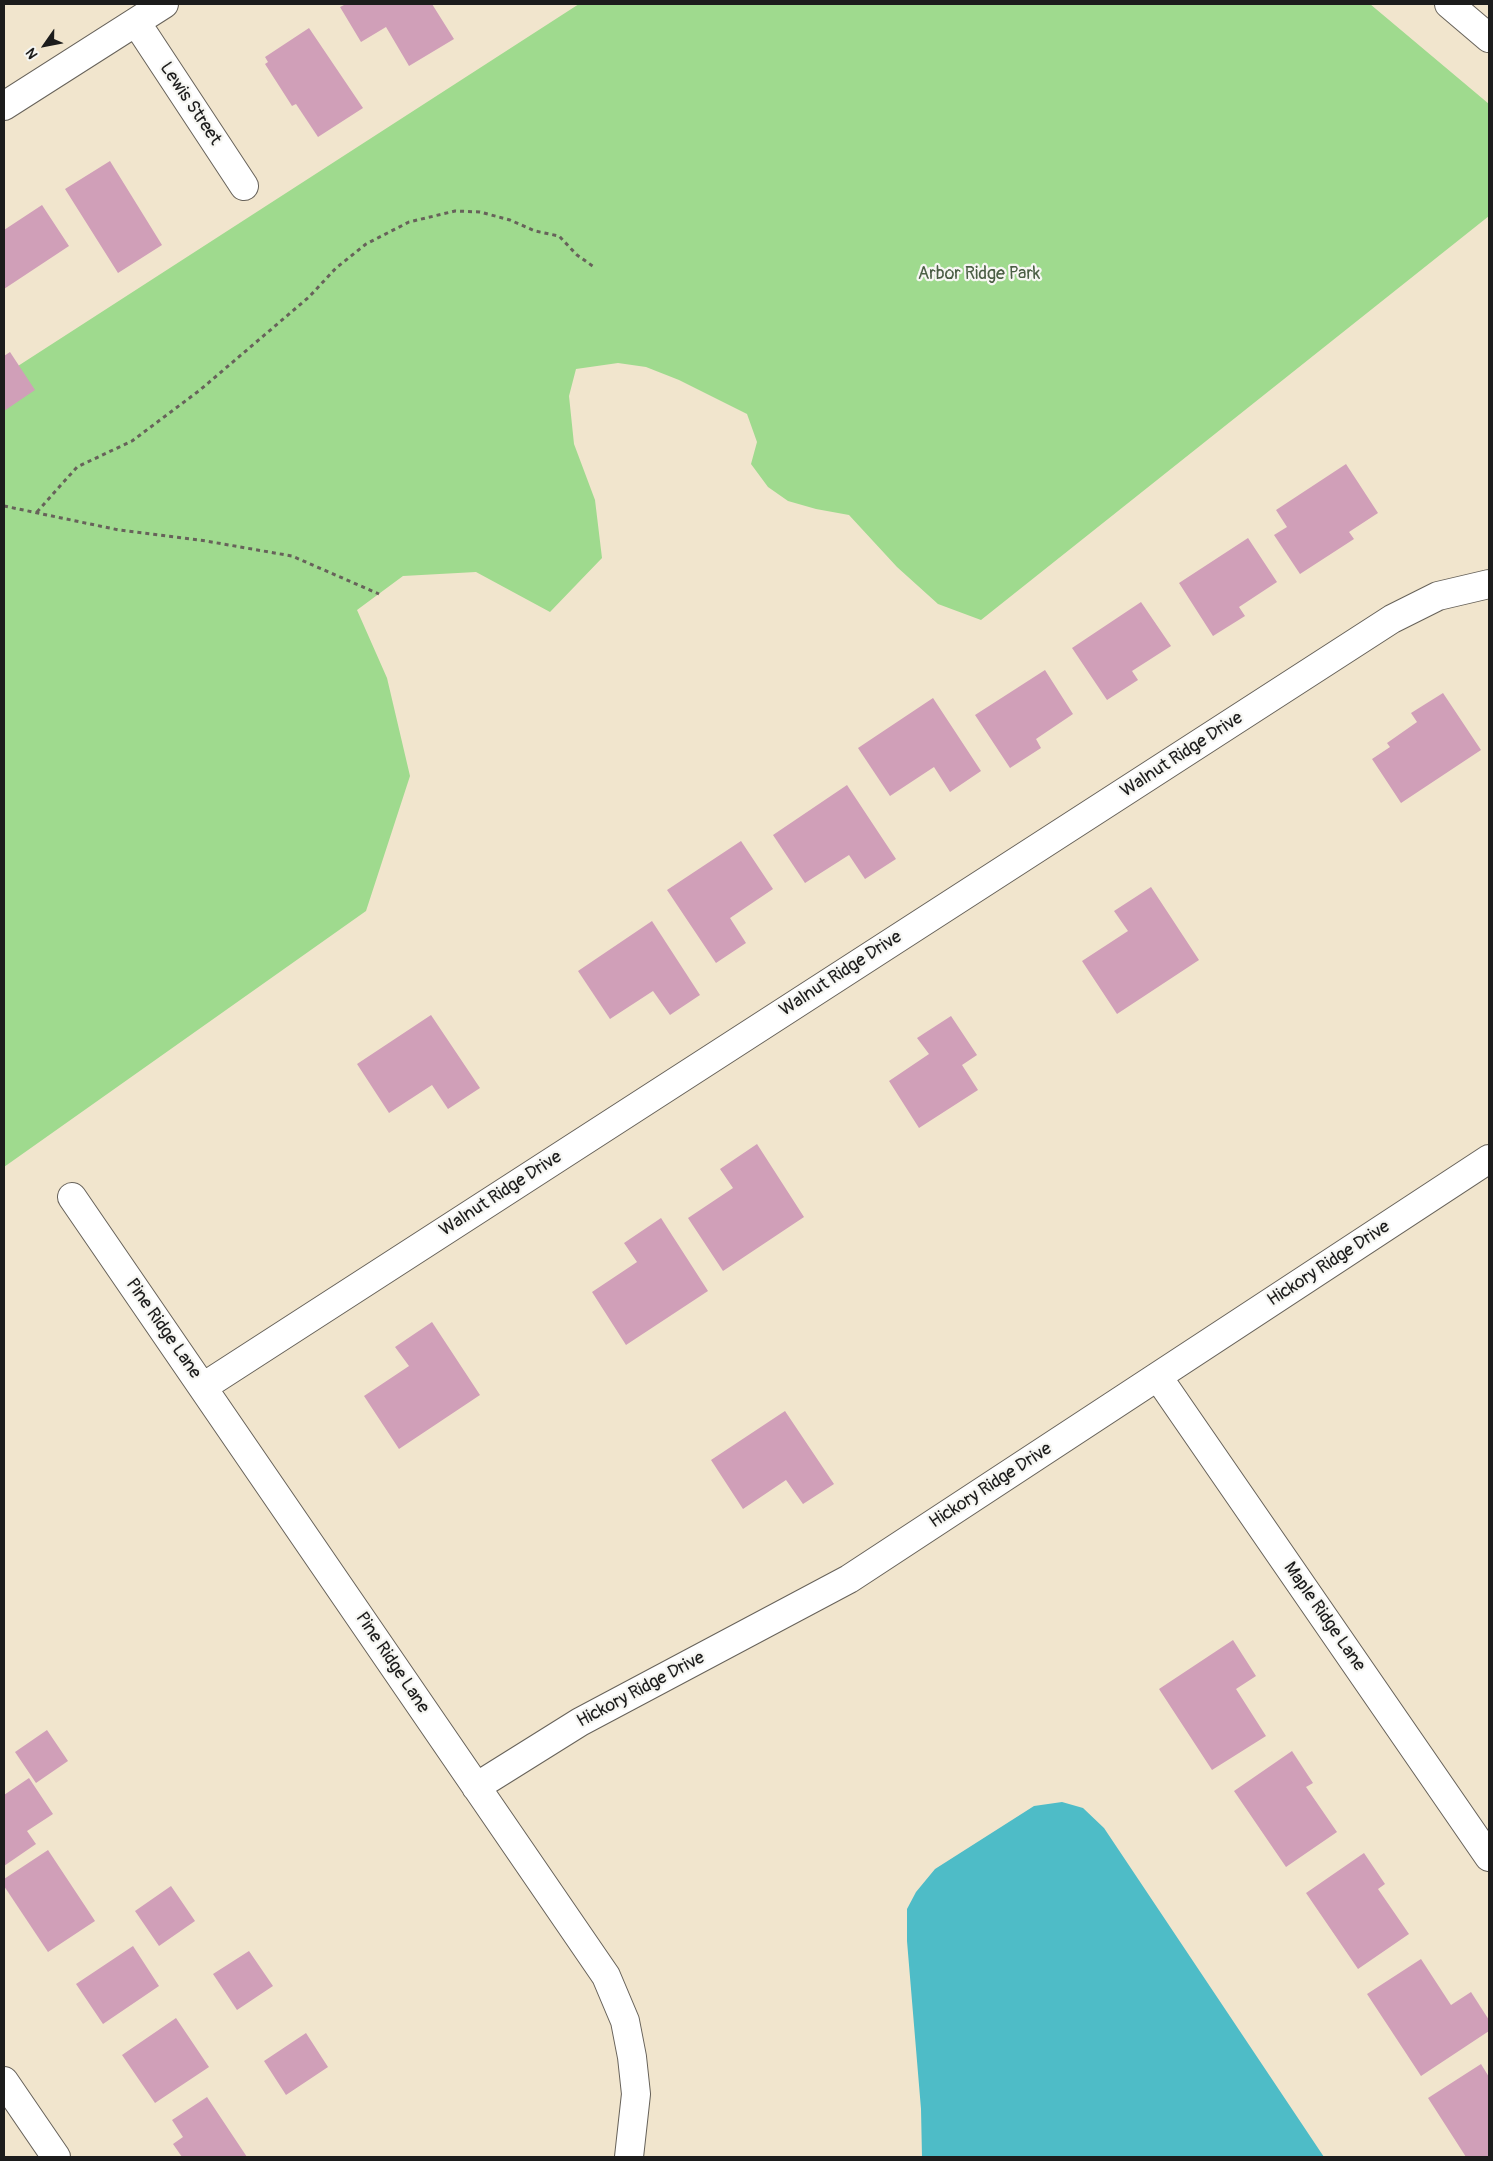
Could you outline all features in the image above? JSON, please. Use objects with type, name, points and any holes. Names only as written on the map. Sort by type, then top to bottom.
[{"type":"street","points":[[4,106],[164,4]]},
{"type":"street","points":[[1449,4],[1489,38]]},
{"type":"street","name":"Lewis Street","points":[[136,22],[244,186]]},
{"type":"street","name":"Walnut Ridge Drive","points":[[203,1386],[1392,620],[1438,596],[1489,584]]},
{"type":"street","name":"Hickory Ridge Drive","points":[[476,1786],[580,1722],[849,1579],[1489,1159]]},
{"type":"street","name":"Pine Ridge Lane","points":[[72,1197],[606,1976],[625,2021],[636,2094],[629,2157]]},
{"type":"street","name":"Maple Ridge Lane","points":[[1158,1377],[1489,1856]]},
{"type":"street","points":[[4,2081],[56,2157]]},
{"type":"path","points":[[36,512],[77,466],[132,441],[200,390],[309,297],[336,268],[366,244],[409,222],[455,211],[480,212],[510,220],[535,231],[559,236],[577,255],[594,267]]},
{"type":"path","points":[[4,506],[119,530],[206,541],[292,556],[379,594]]},
{"type":"green space","name":"Arbor Ridge Park","points":[[579,4],[1370,4],[1489,104],[1489,216],[981,620],[938,604],[897,567],[849,515],[816,509],[788,501],[768,487],[751,464],[757,442],[747,414],[679,380],[646,367],[618,363],[576,369],[569,396],[574,444],[595,500],[602,558],[550,612],[476,572],[403,576],[357,610],[387,678],[410,776],[366,911],[4,1167],[4,375]]},
{"type":"water","points":[[1062,1802],[1083,1808],[1104,1828],[1324,2157],[922,2157],[921,2109],[907,1941],[907,1909],[916,1892],[935,1869],[1034,1806]]},
{"type":"building","points":[[346,4],[432,4],[454,39],[409,66],[386,27],[361,42],[340,7]]},
{"type":"building","points":[[309,28],[363,108],[318,137],[296,104],[292,106],[265,64],[268,62],[265,57]]},
{"type":"building","points":[[110,161],[162,245],[118,273],[65,189]]},
{"type":"building","points":[[42,205],[69,246],[4,289],[4,230]]},
{"type":"building","points":[[10,352],[35,390],[4,411],[4,356]]},
{"type":"building","points":[[1346,464],[1378,513],[1349,532],[1354,539],[1300,574],[1274,535],[1287,527],[1276,510]]},
{"type":"building","points":[[1248,538],[1277,582],[1239,607],[1245,616],[1213,636],[1179,583]]},
{"type":"building","points":[[1141,602],[1171,646],[1132,671],[1138,680],[1107,700],[1072,648]]},
{"type":"building","points":[[1045,670],[1073,714],[1036,739],[1041,748],[1010,768],[975,715]]},
{"type":"building","points":[[1443,693],[1481,750],[1401,803],[1372,759],[1390,747],[1387,743],[1417,722],[1411,713]]},
{"type":"building","points":[[933,698],[981,771],[950,792],[934,767],[890,796],[858,748]]},
{"type":"building","points":[[847,785],[896,859],[865,879],[849,855],[805,883],[773,835]]},
{"type":"building","points":[[741,841],[773,889],[730,918],[746,943],[716,963],[667,890]]},
{"type":"building","points":[[1151,887],[1199,960],[1117,1014],[1082,961],[1128,931],[1114,911]]},
{"type":"building","points":[[652,921],[700,995],[670,1015],[653,991],[610,1019],[578,971]]},
{"type":"building","points":[[431,1015],[480,1088],[448,1109],[432,1085],[389,1113],[357,1064]]},
{"type":"building","points":[[951,1016],[977,1055],[962,1065],[978,1090],[919,1128],[889,1081],[929,1054],[917,1038]]},
{"type":"building","points":[[757,1144],[804,1217],[723,1271],[688,1218],[733,1188],[720,1169]]},
{"type":"building","points":[[661,1218],[708,1291],[626,1345],[592,1292],[637,1262],[624,1243]]},
{"type":"building","points":[[432,1322],[480,1395],[399,1449],[364,1396],[409,1366],[395,1347]]},
{"type":"building","points":[[785,1411],[834,1484],[803,1504],[786,1480],[743,1509],[711,1460]]},
{"type":"building","points":[[1233,1640],[1256,1676],[1236,1689],[1266,1736],[1212,1770],[1159,1689]]},
{"type":"building","points":[[47,1730],[68,1761],[36,1783],[15,1752]]},
{"type":"building","points":[[1292,1751],[1313,1783],[1306,1787],[1337,1832],[1286,1867],[1234,1791]]},
{"type":"building","points":[[29,1778],[53,1814],[27,1831],[36,1844],[4,1866],[4,1795]]},
{"type":"building","points":[[48,1850],[95,1921],[48,1952],[4,1886],[4,1879]]},
{"type":"building","points":[[1364,1853],[1385,1884],[1378,1889],[1409,1934],[1358,1969],[1306,1893]]},
{"type":"building","points":[[171,1886],[195,1921],[159,1946],[135,1911]]},
{"type":"building","points":[[133,1946],[159,1986],[103,2024],[76,1984]]},
{"type":"building","points":[[249,1951],[273,1986],[237,2010],[213,1974]]},
{"type":"building","points":[[1421,1959],[1451,2005],[1471,1992],[1489,2020],[1489,2031],[1421,2076],[1367,1994]]},
{"type":"building","points":[[176,2018],[209,2067],[155,2103],[122,2055]]},
{"type":"building","points":[[306,2033],[328,2067],[286,2095],[264,2061]]},
{"type":"building","points":[[1481,2064],[1489,2077],[1489,2157],[1466,2157],[1428,2098]]},
{"type":"building","points":[[207,2097],[247,2157],[182,2157],[173,2144],[183,2137],[172,2120]]}]
